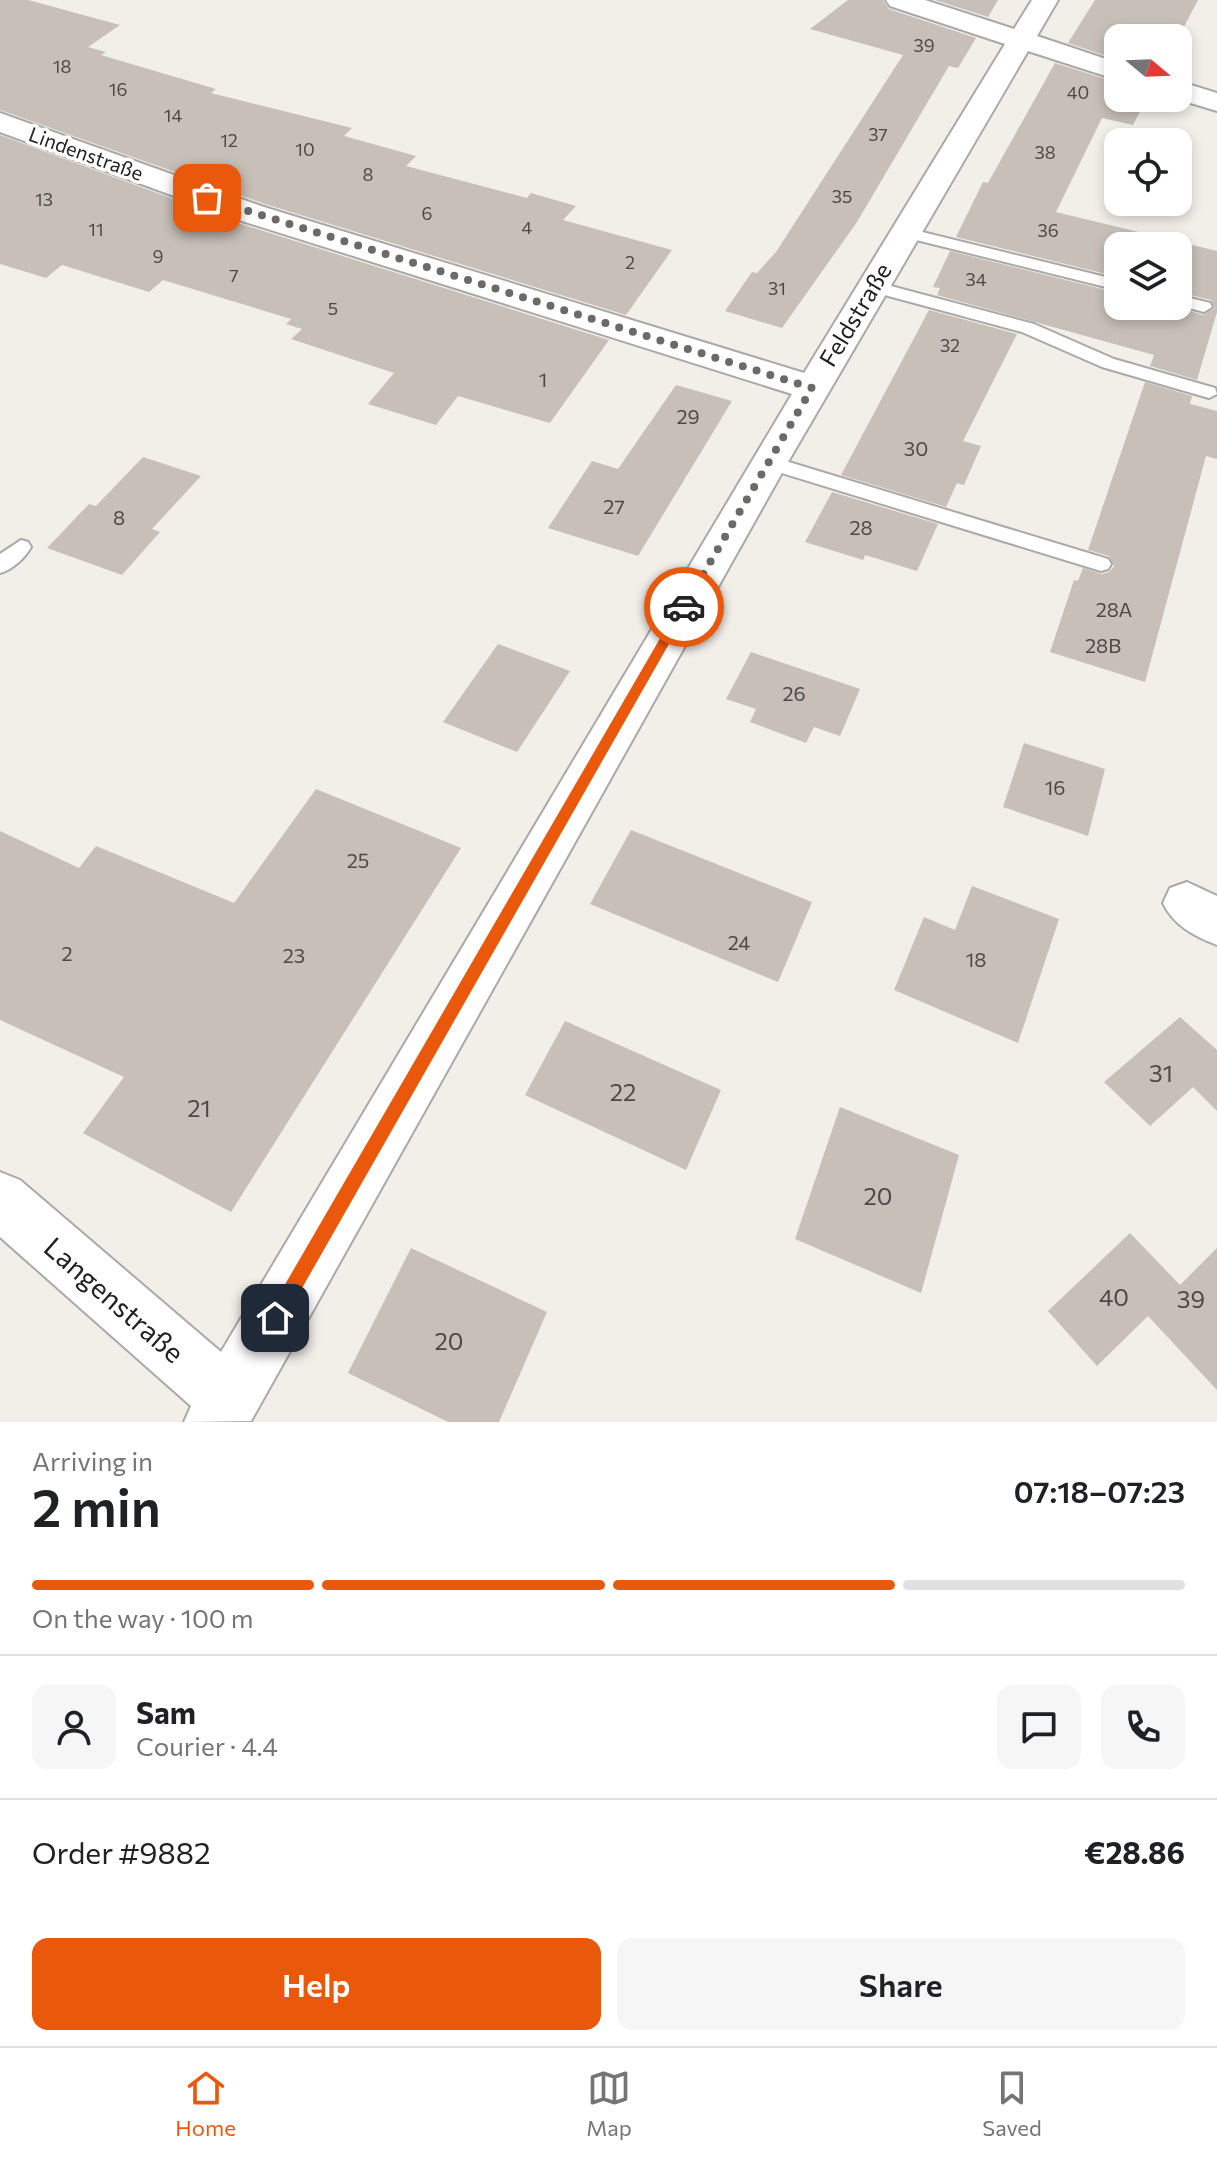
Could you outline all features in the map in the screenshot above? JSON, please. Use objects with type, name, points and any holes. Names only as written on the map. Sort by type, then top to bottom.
[{"type":"street","points":[[899,0],[1104,67]]},
{"type":"street","name":"Feldstraße","points":[[233,1414],[769,462],[1045,0]]},
{"type":"street","points":[[1192,94],[1217,102]]},
{"type":"street","name":"Lindenstraße","points":[[0,122],[253,214],[812,388]]},
{"type":"street","name":"Langenstraße","points":[[0,1200],[233,1414]]},
{"type":"lane","points":[[906,233],[1104,282]]},
{"type":"lane","points":[[872,286],[1028,328],[1108,363],[1209,392]]},
{"type":"lane","points":[[1192,304],[1204,307]]},
{"type":"lane","points":[[769,462],[1101,564]]},
{"type":"lane","points":[[0,566],[21,547]]},
{"type":"building","points":[[0,0],[28,0],[120,25],[88,47],[106,52],[101,55],[216,89],[211,93],[352,128],[344,136],[416,156],[406,166],[527,198],[531,193],[576,206],[563,220],[672,250],[626,315],[265,204],[0,110]]},
{"type":"building","points":[[848,0],[883,0],[889,9],[976,38],[958,68],[949,66],[857,222],[782,328],[725,311],[752,272],[757,273],[776,252],[903,55],[810,29]]},
{"type":"building","points":[[935,0],[998,0],[988,17]]},
{"type":"building","points":[[1095,0],[1198,0],[1185,24],[1104,24],[1104,55],[1068,43]]},
{"type":"building","points":[[1055,63],[1104,79],[1104,112],[1140,112],[1133,125],[1102,118],[1056,212],[1139,232],[1104,232],[1104,274],[956,237],[983,182],[988,183]]},
{"type":"building","points":[[0,135],[241,224],[609,340],[550,423],[458,396],[436,425],[368,404],[394,373],[291,339],[302,329],[286,324],[291,319],[163,280],[149,292],[62,265],[46,278],[0,264]]},
{"type":"building","points":[[1192,245],[1217,251],[1217,312],[1197,380],[1150,366],[1154,355],[937,295],[940,288],[933,287],[950,251],[1104,290],[1104,320],[1192,320],[1192,311],[1203,315],[1215,308],[1211,300],[1192,295]]},
{"type":"building","points":[[929,310],[1017,334],[963,441],[981,446],[964,485],[957,483],[946,507],[841,475]]},
{"type":"building","points":[[1145,382],[1192,396],[1190,404],[1217,411],[1217,459],[1206,456],[1145,682],[1050,652],[1074,580],[1078,581],[1083,568],[1102,574],[1114,566],[1109,556],[1088,550]]},
{"type":"building","points":[[676,385],[732,401],[638,556],[548,528],[592,461],[618,469]]},
{"type":"building","points":[[143,457],[201,476],[152,529],[160,532],[122,575],[47,548],[89,504],[96,506]]},
{"type":"building","points":[[832,492],[938,524],[917,571],[865,555],[863,560],[805,542]]},
{"type":"building","points":[[498,644],[570,671],[517,752],[443,722]]},
{"type":"building","points":[[751,652],[860,689],[840,736],[814,727],[806,743],[750,722],[756,709],[726,699]]},
{"type":"building","points":[[1024,743],[1105,769],[1088,836],[1003,807]]},
{"type":"building","points":[[316,789],[461,848],[231,1212],[83,1133],[124,1077],[0,1020],[0,831],[79,868],[96,846],[234,903]]},
{"type":"building","points":[[631,830],[812,902],[778,982],[590,904]]},
{"type":"building","points":[[972,886],[1059,919],[1018,1043],[894,990],[924,917],[955,930]]},
{"type":"building","points":[[1180,1017],[1217,1050],[1217,1111],[1193,1087],[1150,1126],[1104,1082]]},
{"type":"building","points":[[565,1021],[721,1090],[686,1170],[525,1095]]},
{"type":"building","points":[[840,1107],[959,1155],[921,1293],[795,1239]]},
{"type":"building","points":[[1130,1233],[1180,1285],[1217,1248],[1217,1390],[1148,1316],[1097,1366],[1048,1311]]},
{"type":"building","points":[[411,1248],[547,1312],[499,1422],[448,1422],[348,1373]]},
{"type":"way so far","points":[[207,198],[812,388],[684,607]]},
{"type":"route","points":[[275,1318],[684,607]]}]
